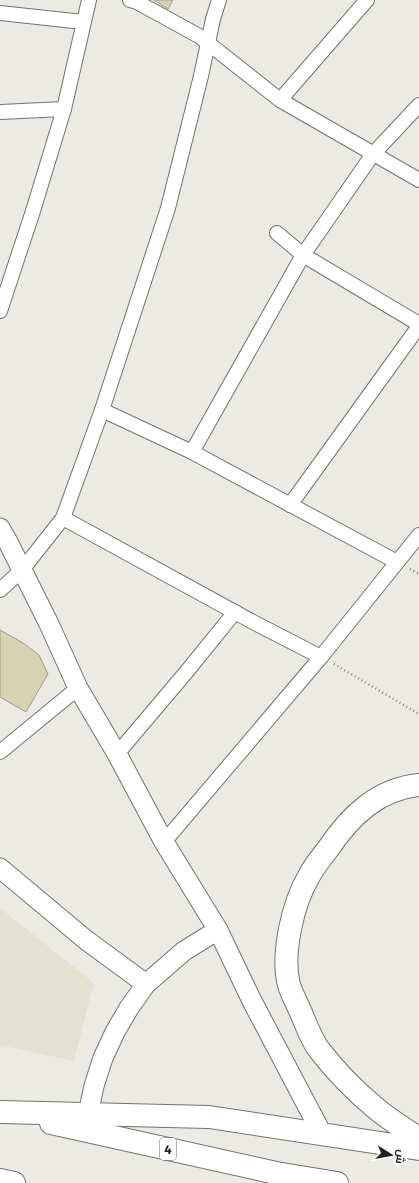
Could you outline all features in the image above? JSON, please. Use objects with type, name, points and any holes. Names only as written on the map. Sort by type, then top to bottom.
[{"type":"highway","points":[[419,785],[395,790],[378,798],[359,811],[331,844],[309,876],[297,903],[290,929],[287,959],[289,984],[318,1050],[373,1106],[419,1139]]},
{"type":"highway","points":[[1,1112],[209,1117],[419,1149]]},
{"type":"highway","name":"4","points":[[1,1112],[276,1173],[337,1183]]},
{"type":"highway","points":[[0,1180],[14,1183]]},
{"type":"street","points":[[0,311],[33,211],[64,109],[89,0]]},
{"type":"street","points":[[130,0],[173,21],[199,36],[280,100],[419,180]]},
{"type":"street","points":[[0,590],[22,570],[63,518],[102,410],[168,208],[198,88],[207,42],[219,0]]},
{"type":"street","points":[[280,100],[366,0]]},
{"type":"street","points":[[0,13],[83,22]]},
{"type":"street","points":[[192,452],[303,254],[373,154],[419,105]]},
{"type":"street","points":[[0,112],[64,109]]},
{"type":"street","points":[[277,233],[303,254],[419,325],[290,505]]},
{"type":"street","points":[[102,410],[192,452],[397,562]]},
{"type":"street","points":[[63,518],[321,657]]},
{"type":"street","points":[[0,528],[49,624],[78,688],[117,754],[164,842],[218,930],[251,999],[322,1134]]},
{"type":"street","points":[[164,842],[321,657],[419,535]]},
{"type":"street","points":[[117,754],[235,612]]},
{"type":"street","points":[[0,752],[78,688]]},
{"type":"street","points":[[0,868],[86,940],[146,984]]},
{"type":"street","points":[[88,1114],[94,1086],[103,1058],[115,1032],[129,1008],[146,984],[184,951],[218,930]]},
{"type":"path","points":[[321,657],[419,714]]},
{"type":"shaded area","points":[[0,908],[94,983],[74,1061],[0,1045]]},
{"type":"building","points":[[154,0],[173,0],[168,9]]},
{"type":"building","points":[[0,630],[23,643],[39,655],[48,674],[26,712],[0,697]]}]
